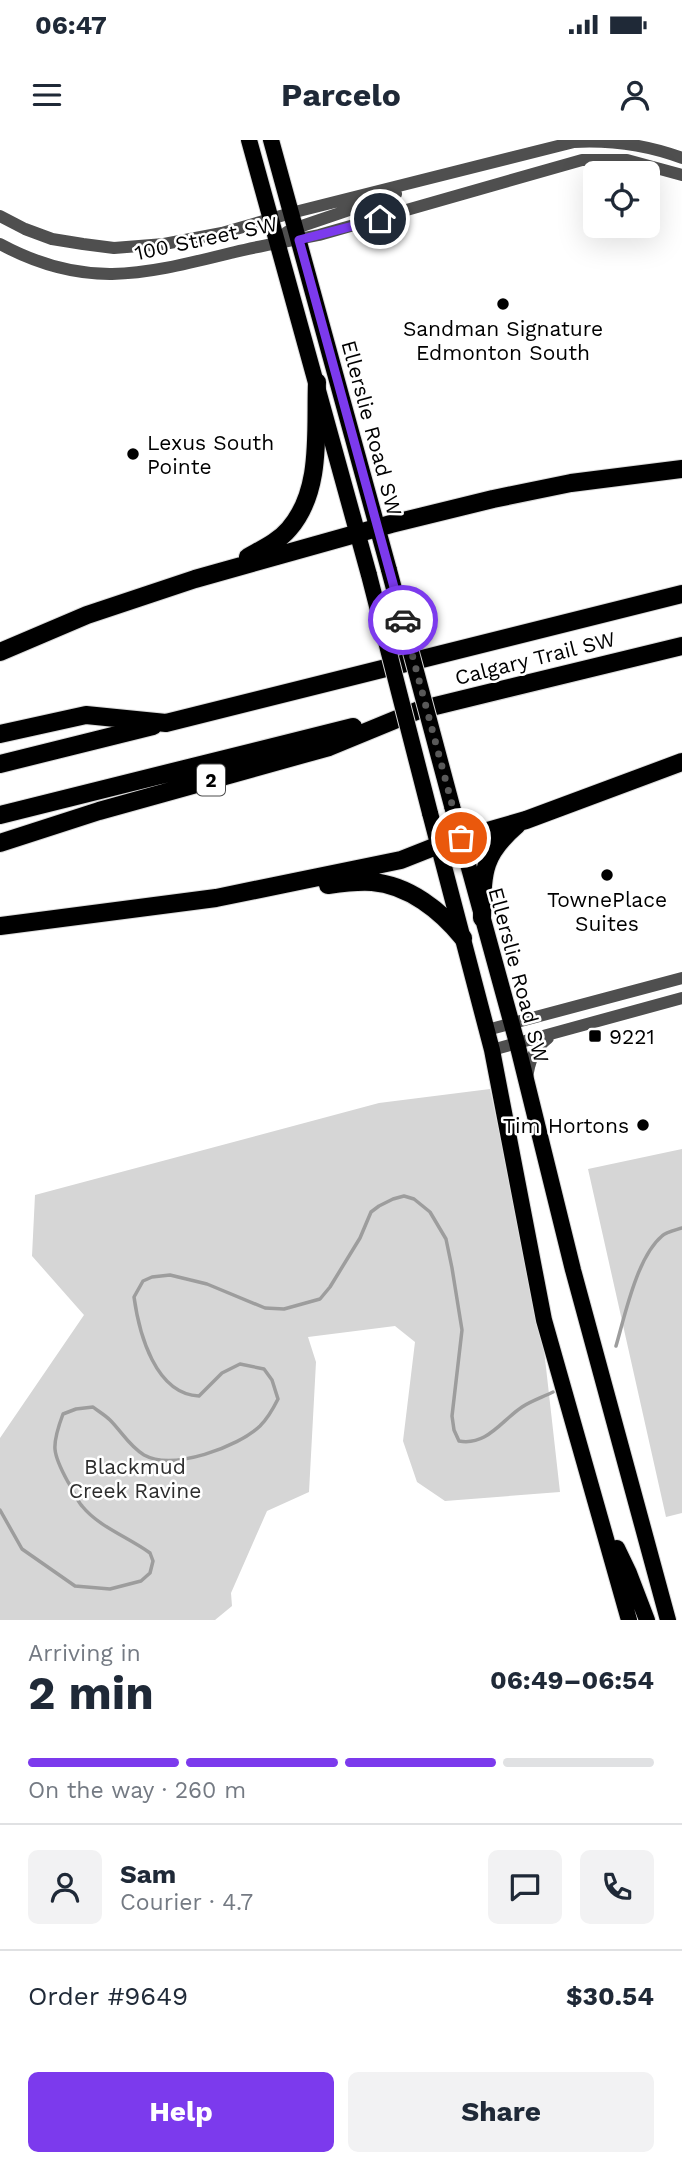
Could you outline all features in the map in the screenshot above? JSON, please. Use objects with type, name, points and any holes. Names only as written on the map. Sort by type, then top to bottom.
[{"type":"highway","points":[[195,579],[273,543],[288,530],[298,515],[307,498],[315,461],[317,382]]},
{"type":"highway","points":[[0,652],[87,615],[195,579],[358,533],[493,499],[571,483],[682,469]]},
{"type":"highway","points":[[0,764],[682,594]]},
{"type":"highway","name":"Calgary Trail SW","points":[[0,844],[99,811],[329,747],[419,710],[682,646]]},
{"type":"highway","points":[[0,815],[419,710]]},
{"type":"highway","points":[[0,734],[86,715],[166,723]]},
{"type":"highway","points":[[0,926],[176,904],[401,859],[461,838],[526,820],[679,764]]},
{"type":"highway","points":[[482,918],[482,881],[489,856],[498,842],[526,820]]},
{"type":"highway","points":[[251,891],[372,882],[385,884],[415,896],[446,917],[463,938]]},
{"type":"main road","name":"Ellerslie Road SW","points":[[249,140],[358,533],[487,1030],[544,1320],[629,1620]]},
{"type":"main road","name":"Ellerslie Road SW","points":[[271,140],[512,1025],[573,1270],[668,1620]]},
{"type":"main road","points":[[601,1514],[629,1573],[647,1620]]},
{"type":"street","points":[[610,140],[611,159]]},
{"type":"street","points":[[278,242],[295,227],[366,206],[425,180],[574,142],[610,140],[682,158]]},
{"type":"street","points":[[295,227],[401,213],[570,162],[611,159],[640,162],[682,175]]},
{"type":"street","name":"100 Street SW","points":[[0,216],[52,239],[114,248],[164,244],[222,233],[272,219],[295,227]]},
{"type":"street","name":"100 Street SW","points":[[0,244],[36,260],[81,273],[126,274],[173,268],[278,242]]},
{"type":"street","points":[[487,1030],[682,978]]},
{"type":"street","points":[[492,1050],[682,998]]},
{"type":"street","points":[[527,1083],[531,1057],[537,1048],[554,1034]]},
{"type":"green space","name":"Blackmud Creek Ravine","points":[[490,1089],[542,1332],[560,1492],[445,1501],[417,1482],[403,1441],[415,1342],[395,1326],[308,1337],[316,1362],[309,1492],[267,1511],[231,1593],[232,1606],[215,1620],[0,1620],[0,1438],[84,1315],[32,1256],[35,1195],[379,1103]]},
{"type":"green space","points":[[682,1149],[682,1513],[666,1517],[588,1169]]},
{"type":"waterway","points":[[0,1510],[22,1549],[75,1586],[110,1589],[141,1581],[150,1573],[153,1561],[150,1553],[89,1513],[78,1500],[63,1472],[55,1449],[56,1434],[63,1414],[93,1407],[110,1420],[144,1455],[171,1460],[205,1454],[237,1442],[260,1426],[278,1399],[272,1380],[264,1369],[240,1364],[222,1373],[199,1396],[184,1393],[171,1385],[152,1359],[140,1327],[134,1297],[143,1281],[170,1275],[207,1284],[265,1308],[284,1309],[320,1299],[360,1238],[371,1212],[404,1196],[414,1199],[430,1212],[446,1239],[462,1330],[452,1416],[459,1441],[469,1442],[486,1436],[522,1407],[553,1392]]},
{"type":"waterway","points":[[616,1346],[633,1287],[653,1245],[662,1236],[682,1228]]},
{"type":"way so far","points":[[403,620],[461,838]]},
{"type":"place","name":"Sandman Signature Edmonton South","points":[[503,304]]},
{"type":"place","name":"Lexus South Pointe","points":[[133,454]]},
{"type":"place","name":"TownePlace Suites","points":[[607,875]]},
{"type":"place","name":"9221","points":[[595,1036]]},
{"type":"place","name":"Tim Hortons","points":[[643,1125]]},
{"type":"route","points":[[380,219],[299,240],[403,620]]}]
